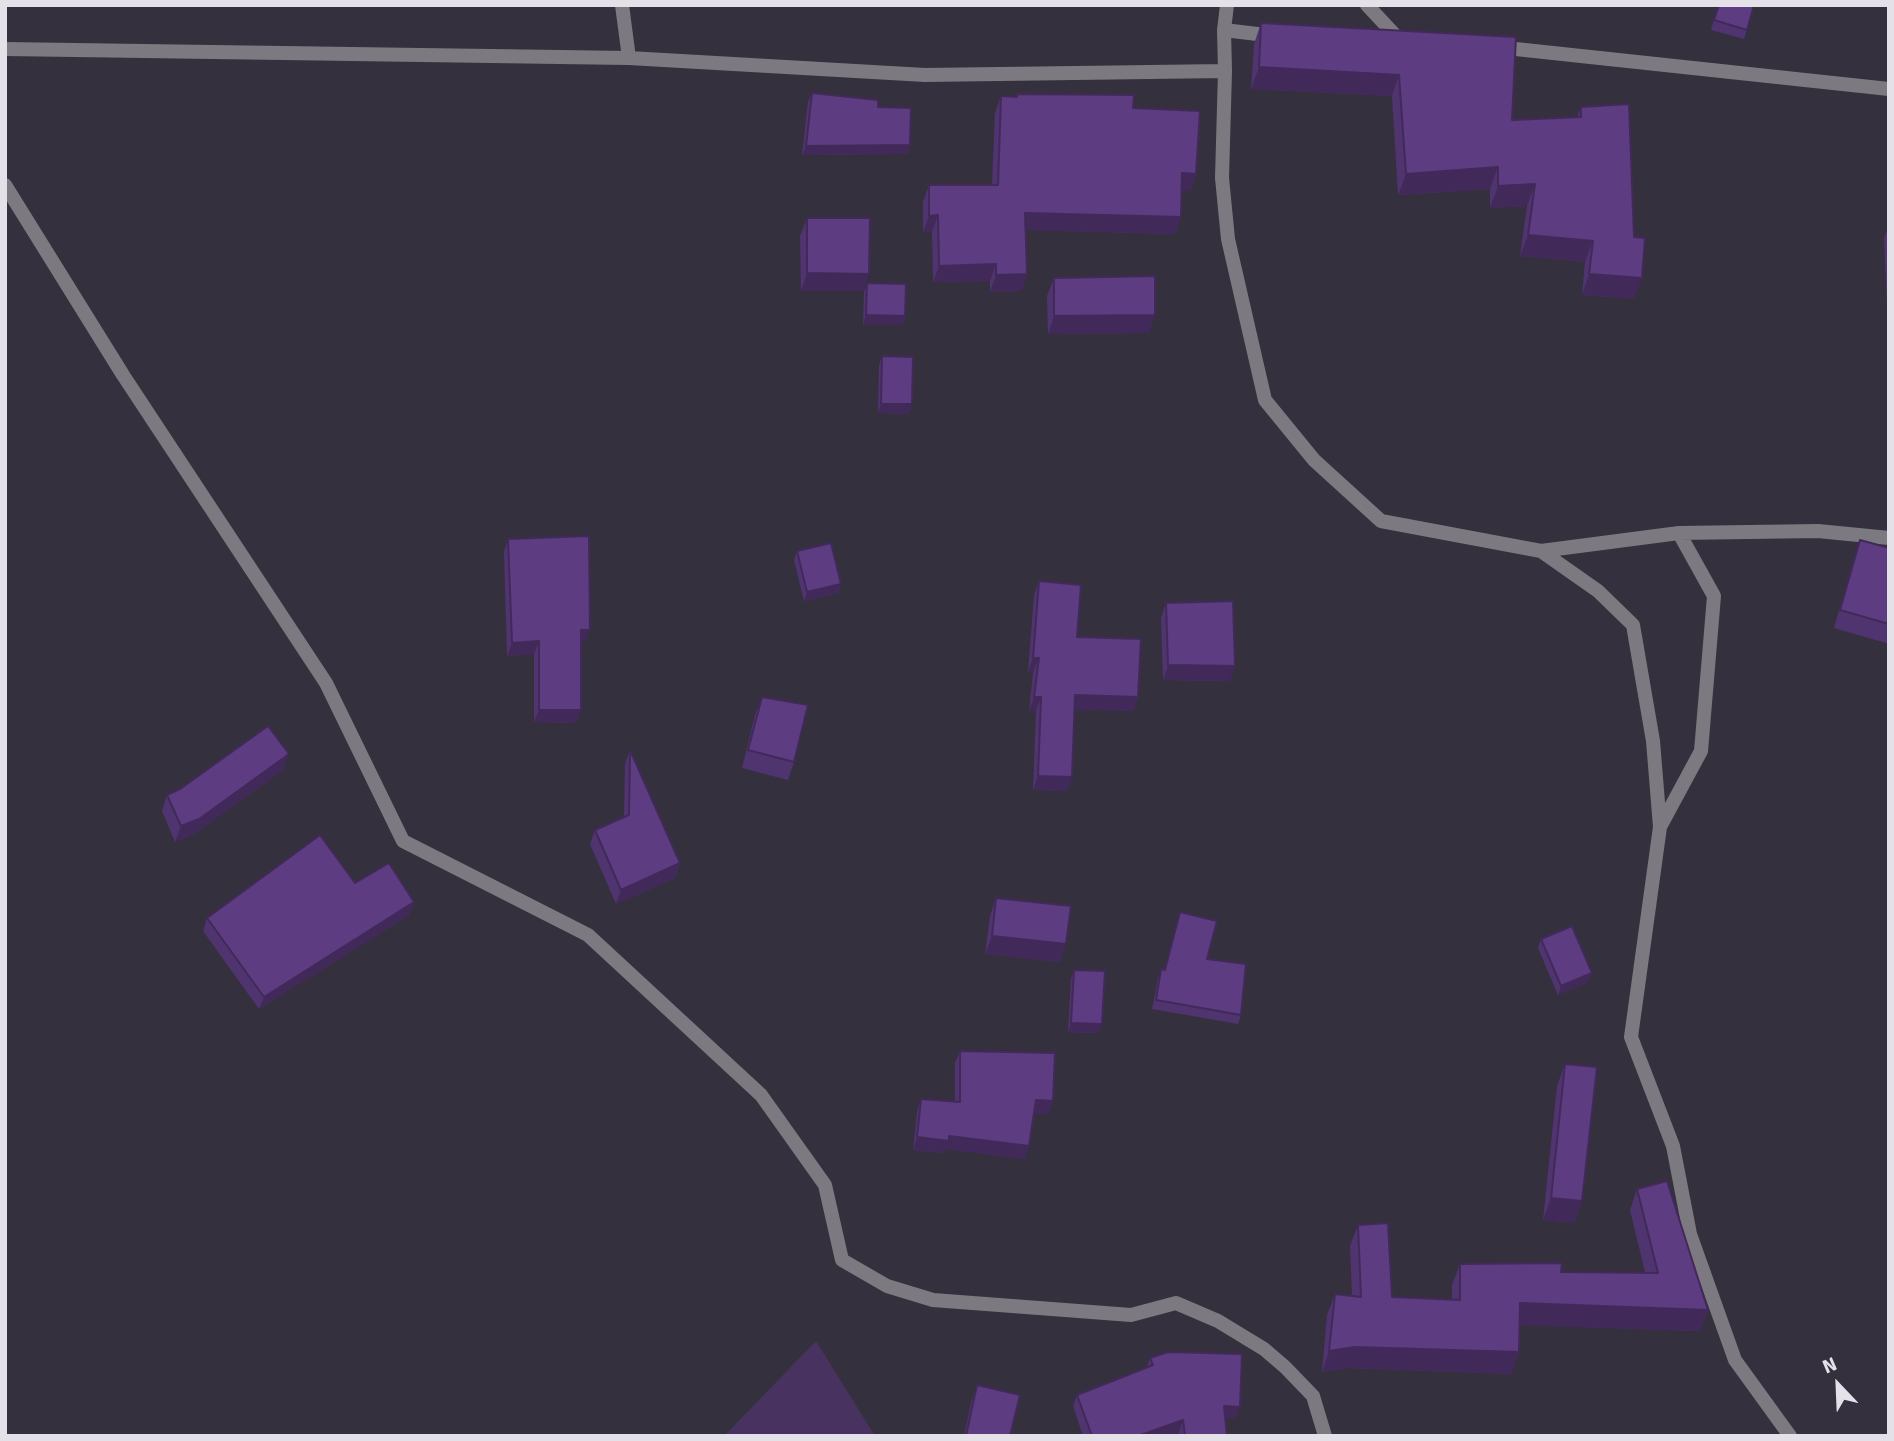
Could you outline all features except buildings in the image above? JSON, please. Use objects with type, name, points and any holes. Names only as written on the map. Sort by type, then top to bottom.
[{"type":"street","points":[[622,5],[629,58]]},
{"type":"street","points":[[1227,5],[1224,30],[1222,178],[1228,239],[1265,400],[1314,460],[1381,522],[1541,551],[1679,533],[1818,531],[1889,538]]},
{"type":"street","points":[[1367,5],[1401,35],[1369,35]]},
{"type":"street","points":[[1224,30],[1292,36]]},
{"type":"street","points":[[1476,44],[1889,89]]},
{"type":"street","points":[[5,49],[629,58],[925,75],[1225,71]]},
{"type":"street","points":[[5,185],[123,375],[326,683],[402,841],[588,935],[761,1095],[825,1185],[842,1260],[887,1286],[933,1300],[1131,1315],[1176,1303],[1218,1321],[1264,1349],[1285,1367],[1313,1396],[1325,1436]]},
{"type":"street","points":[[1660,827],[1701,751],[1714,596],[1679,533]]},
{"type":"street","points":[[1541,551],[1598,591],[1633,625],[1653,741],[1660,827],[1631,1037],[1672,1146],[1690,1234],[1735,1360],[1790,1436]]},
{"type":"shaded area","points":[[816,1341],[875,1436],[724,1436],[726,1434]]}]
